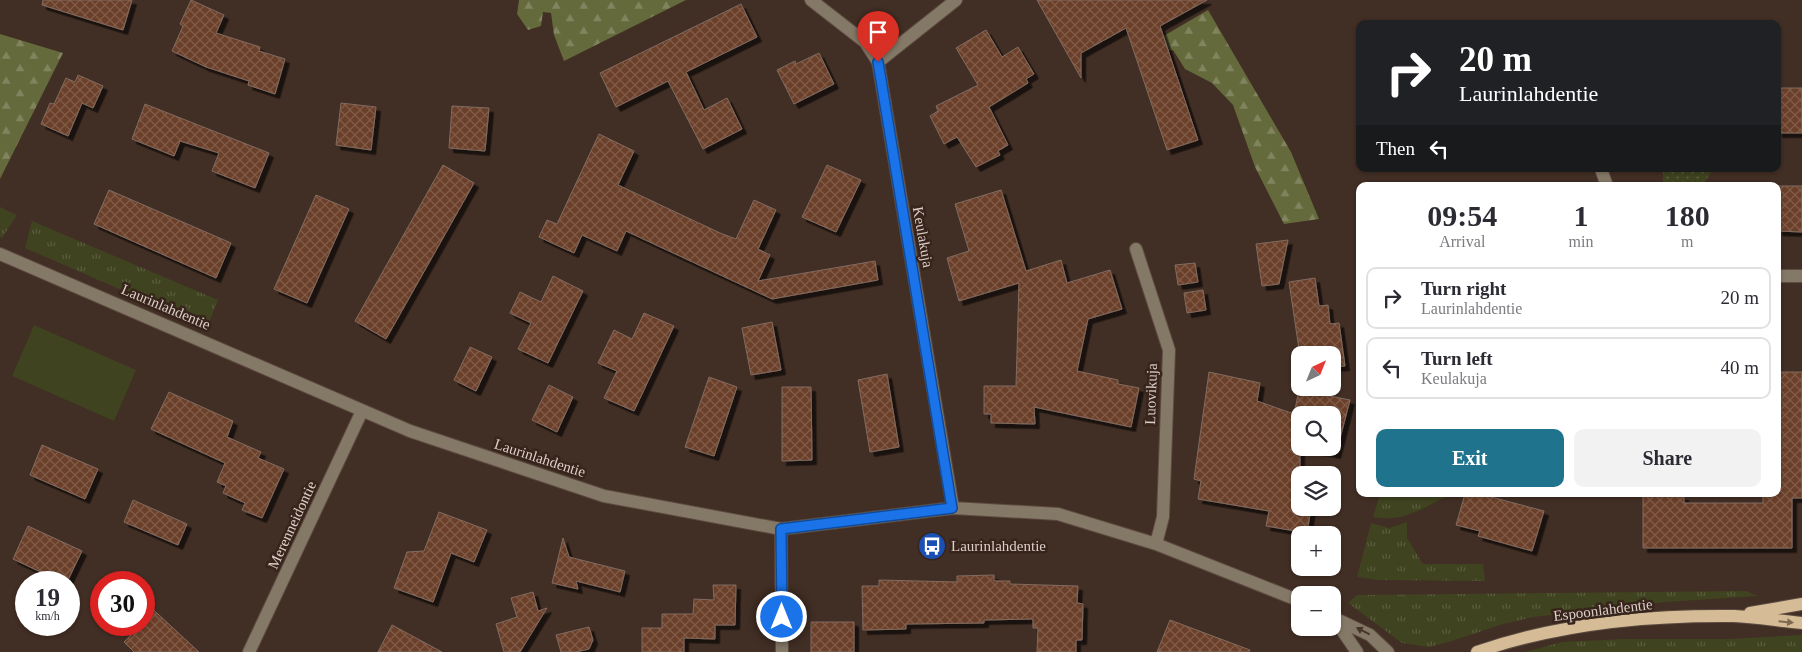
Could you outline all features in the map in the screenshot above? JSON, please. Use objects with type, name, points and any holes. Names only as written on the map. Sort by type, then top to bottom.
[{"type":"main road","name":"Espoonlahdentie","points":[[1735,616],[1802,604]]},
{"type":"main road","name":"Espoonlahdentie","points":[[1478,652],[1516,638],[1584,626],[1675,618],[1735,616],[1802,623]]},
{"type":"street","name":"Keulakuja","points":[[811,0],[866,42],[878,62],[952,508]]},
{"type":"street","points":[[878,62],[956,0]]},
{"type":"street","name":"Luovikuja","points":[[1136,249],[1169,350],[1163,517],[1156,544]]},
{"type":"street","name":"Laurinlahdentie","points":[[0,254],[362,411],[481,456],[604,496],[781,529],[952,508],[1058,514],[1156,544],[1291,597]]},
{"type":"street","points":[[1781,276],[1802,276]]},
{"type":"street","name":"Merenneidontie","points":[[249,652],[362,411]]},
{"type":"street","points":[[781,529],[782,652]]},
{"type":"street","points":[[1341,621],[1370,635],[1388,652]]},
{"type":"street","points":[[1341,629],[1357,652]]},
{"type":"green space","points":[[519,0],[686,0],[564,61],[554,35],[551,13],[543,12],[541,26],[528,30],[517,14]]},
{"type":"green space","points":[[1208,10],[1291,152],[1319,219],[1284,224],[1255,167],[1233,105],[1212,83],[1185,69],[1173,50],[1159,52],[1155,41]]},
{"type":"green space","points":[[0,34],[63,53],[0,179]]},
{"type":"green space","points":[[1663,172],[1711,172],[1705,182],[1663,182]]},
{"type":"green space","points":[[0,207],[17,215],[2,238],[0,237]]},
{"type":"green space","points":[[32,221],[218,300],[207,327],[25,248]]},
{"type":"green space","points":[[34,325],[136,370],[114,421],[12,376]]},
{"type":"green space","points":[[1379,497],[1445,497],[1405,516],[1395,518],[1373,517]]},
{"type":"green space","points":[[1407,522],[1407,538],[1423,564],[1483,564],[1485,581],[1378,580],[1357,577],[1371,523],[1389,528]]},
{"type":"green space","points":[[1746,591],[1758,596],[1665,602],[1533,617],[1503,624],[1429,647],[1402,643],[1348,603],[1357,595]]},
{"type":"green space","points":[[1802,635],[1802,652],[1525,652],[1562,642],[1624,639],[1728,639]]},
{"type":"building","points":[[43,0],[132,0],[123,30],[42,5]]},
{"type":"building","points":[[191,0],[224,15],[216,33],[260,47],[259,51],[285,59],[275,94],[248,85],[249,81],[206,67],[172,51],[183,26],[180,24]]},
{"type":"building","points":[[1037,0],[1207,0],[1160,26],[1198,140],[1167,150],[1126,28],[1081,53],[1081,78]]},
{"type":"building","points":[[741,4],[757,37],[686,72],[704,110],[727,98],[742,129],[703,149],[668,81],[616,107],[600,73]]},
{"type":"building","points":[[986,30],[1002,57],[1018,47],[1034,74],[1026,79],[1028,83],[989,107],[1008,145],[998,151],[1000,155],[976,167],[957,137],[944,144],[930,116],[938,111],[936,106],[978,85],[956,48]]},
{"type":"building","points":[[819,53],[834,84],[794,104],[777,70],[795,61],[796,64]]},
{"type":"building","points":[[78,75],[103,86],[93,108],[82,103],[68,136],[41,124],[50,103],[54,104],[66,78],[75,82]]},
{"type":"building","points":[[1781,88],[1802,88],[1802,133],[1781,133]]},
{"type":"building","points":[[341,103],[376,107],[371,150],[336,145]]},
{"type":"building","points":[[145,104],[269,153],[255,188],[212,171],[219,153],[180,141],[174,156],[132,139]]},
{"type":"building","points":[[452,106],[489,108],[485,151],[449,148]]},
{"type":"building","points":[[599,134],[634,151],[618,185],[720,233],[736,239],[754,200],[776,210],[758,249],[770,255],[758,281],[875,261],[878,280],[772,299],[626,231],[617,251],[582,235],[574,253],[539,237],[547,220],[557,224]]},
{"type":"building","points":[[443,165],[474,183],[386,339],[355,321]]},
{"type":"building","points":[[827,165],[861,180],[836,232],[802,217]]},
{"type":"building","points":[[1781,186],[1802,186],[1802,232],[1781,231]]},
{"type":"building","points":[[109,190],[231,243],[216,278],[94,224]]},
{"type":"building","points":[[1001,190],[1026,271],[1061,260],[1067,283],[1110,270],[1122,309],[1088,319],[1077,371],[1118,380],[1118,384],[1139,388],[1131,427],[1034,407],[1035,424],[991,423],[991,414],[984,414],[984,386],[1016,386],[1019,283],[959,301],[947,258],[969,251],[955,204]]},
{"type":"building","points":[[316,195],[349,209],[307,303],[274,289]]},
{"type":"building","points":[[1288,240],[1279,284],[1262,286],[1256,244]]},
{"type":"building","points":[[1195,263],[1198,282],[1178,285],[1175,265]]},
{"type":"building","points":[[553,276],[583,291],[548,363],[518,349],[531,323],[510,313],[520,292],[541,302]]},
{"type":"building","points":[[1315,278],[1319,306],[1328,305],[1330,324],[1339,323],[1345,366],[1341,366],[1341,346],[1299,346],[1289,282]]},
{"type":"building","points":[[1203,290],[1206,310],[1187,313],[1184,293]]},
{"type":"building","points":[[644,313],[674,326],[634,411],[604,398],[617,371],[598,363],[614,330],[632,339]]},
{"type":"building","points":[[772,322],[781,370],[751,375],[742,328]]},
{"type":"building","points":[[470,347],[492,357],[476,391],[454,380]]},
{"type":"building","points":[[1209,372],[1260,383],[1257,401],[1291,413],[1291,456],[1300,456],[1300,466],[1291,466],[1291,516],[1310,516],[1308,526],[1291,526],[1291,530],[1266,526],[1269,511],[1198,499],[1201,481],[1194,479]]},
{"type":"building","points":[[1781,372],[1802,372],[1802,498],[1792,498],[1792,548],[1643,548],[1643,497],[1684,497],[1684,503],[1763,503],[1763,497],[1781,497]]},
{"type":"building","points":[[887,374],[899,447],[870,452],[858,380]]},
{"type":"building","points":[[709,377],[737,387],[714,456],[685,447]]},
{"type":"building","points":[[549,385],[573,397],[557,432],[532,420]]},
{"type":"building","points":[[782,387],[811,387],[812,460],[782,461]]},
{"type":"building","points":[[169,392],[233,421],[227,437],[261,452],[258,458],[284,469],[262,518],[242,510],[245,503],[223,493],[226,486],[217,482],[225,463],[151,429]]},
{"type":"building","points":[[1298,396],[1330,396],[1350,400],[1341,435],[1341,406],[1296,406]]},
{"type":"building","points":[[42,445],[98,469],[85,499],[30,475]]},
{"type":"building","points":[[1464,497],[1491,497],[1544,511],[1532,551],[1478,536],[1480,531],[1456,525]]},
{"type":"building","points":[[133,500],[187,524],[178,545],[124,522]]},
{"type":"building","points":[[439,512],[487,530],[474,562],[451,553],[433,602],[394,588],[407,552],[424,551]]},
{"type":"building","points":[[28,526],[82,551],[72,571],[39,571],[13,559]]},
{"type":"building","points":[[563,538],[569,557],[625,571],[620,592],[576,581],[578,589],[552,583]]},
{"type":"building","points":[[994,575],[994,581],[1010,581],[1010,584],[1078,586],[1077,603],[1083,604],[1082,640],[1076,640],[1076,652],[1037,652],[1038,628],[1033,628],[1033,619],[984,620],[984,623],[906,624],[906,629],[863,630],[862,586],[879,586],[879,580],[957,582],[957,576]]},
{"type":"building","points":[[713,585],[736,585],[735,625],[715,625],[715,639],[684,638],[684,652],[642,652],[642,628],[662,628],[662,614],[693,614],[694,599],[714,600]]},
{"type":"building","points":[[533,592],[538,611],[547,608],[520,652],[504,652],[496,624],[517,617],[511,598]]},
{"type":"building","points":[[155,611],[199,652],[134,652],[124,642],[130,636],[155,636]]},
{"type":"building","points":[[1170,620],[1250,650],[1249,652],[1157,652]]},
{"type":"building","points":[[811,622],[854,622],[854,652],[811,652]]},
{"type":"building","points":[[392,625],[442,652],[378,652]]},
{"type":"building","points":[[589,627],[593,640],[589,649],[576,652],[561,652],[556,635]]},
{"type":"place","name":"Laurinlahdentie","points":[[932,546]]},
{"type":"route","points":[[782,617],[781,529],[952,508],[878,62]]}]
